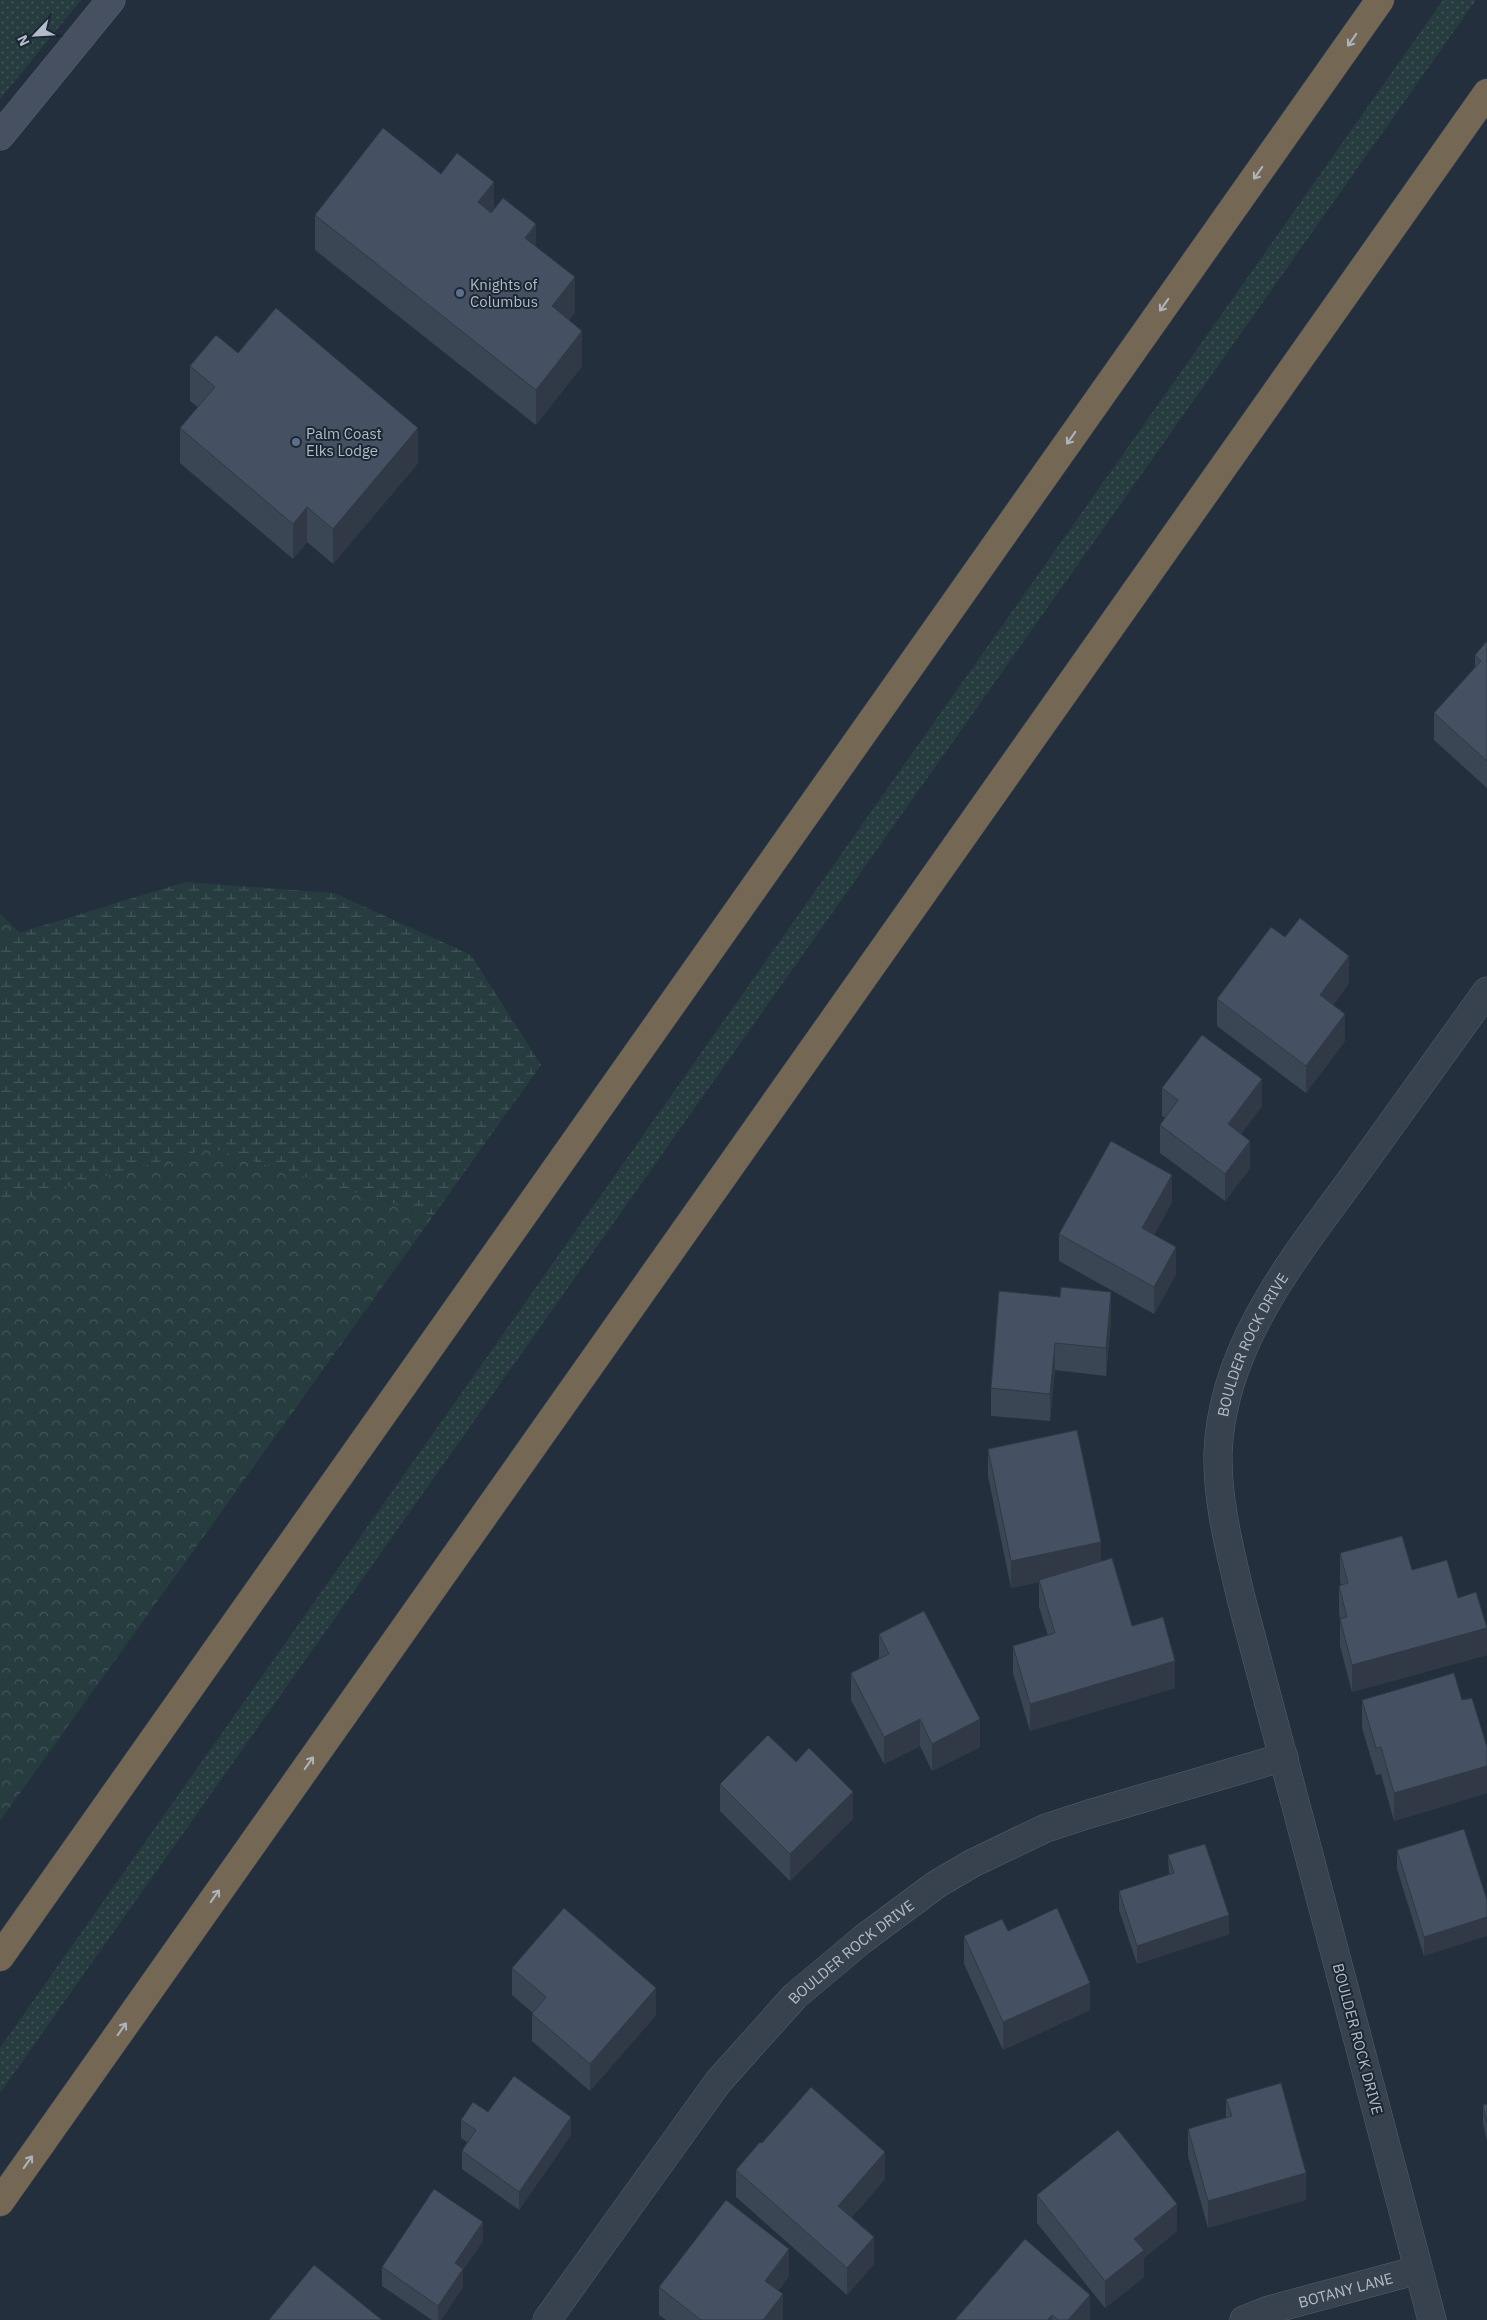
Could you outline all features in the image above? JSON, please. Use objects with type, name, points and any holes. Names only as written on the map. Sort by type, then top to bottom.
[{"type":"highway","points":[[0,1957],[1380,0]]},
{"type":"highway","points":[[0,2202],[1487,92]]},
{"type":"street","points":[[0,136],[111,0]]},
{"type":"street","name":"BOULDER ROCK DRIVE","points":[[1432,2320],[1241,1598],[1222,1512],[1218,1479],[1218,1452],[1225,1402],[1240,1354],[1284,1274],[1487,992]]},
{"type":"street","name":"BOULDER ROCK DRIVE","points":[[547,2320],[693,2116],[746,2048],[807,1985],[897,1912],[937,1884],[973,1863],[1046,1828],[1284,1757]]},
{"type":"street","name":"BOTANY LANE","points":[[1244,2320],[1269,2310],[1418,2270]]},
{"type":"green space","points":[[0,0],[81,0],[0,99]]},
{"type":"green space","points":[[1443,0],[1476,0],[0,2093],[0,2048]]},
{"type":"green space","points":[[185,882],[334,893],[471,955],[541,1065],[433,1216],[211,1148],[0,1204],[0,942],[12,935]]},
{"type":"green space","points":[[0,914],[20,933],[0,942]]},
{"type":"green space","points":[[211,1148],[433,1216],[0,1821],[0,1204]]},
{"type":"building","name":"Knights of Columbus","points":[[383,128],[441,174],[457,153],[494,182],[478,202],[491,213],[503,198],[536,224],[525,238],[575,277],[552,306],[582,331],[536,390],[315,215]]},
{"type":"building","name":"Palm Coast Elks Lodge","points":[[276,308],[418,428],[333,529],[307,507],[293,524],[180,428],[215,387],[190,366],[216,335],[238,353]]},
{"type":"building","points":[[1487,641],[1487,761],[1434,713],[1481,661],[1475,655]]},
{"type":"building","points":[[1300,918],[1349,956],[1320,995],[1345,1014],[1306,1066],[1217,999],[1271,927],[1285,937]]},
{"type":"building","points":[[1202,1035],[1262,1079],[1228,1124],[1250,1141],[1225,1174],[1160,1125],[1178,1100],[1162,1088]]},
{"type":"building","points":[[1111,1141],[1172,1175],[1142,1228],[1176,1247],[1154,1287],[1059,1234]]},
{"type":"building","points":[[1061,1287],[1111,1292],[1106,1348],[1055,1343],[1050,1394],[991,1388],[999,1291],[1060,1297]]},
{"type":"building","points":[[1077,1430],[1101,1542],[1011,1561],[988,1449]]},
{"type":"building","points":[[1402,1536],[1412,1570],[1447,1560],[1458,1598],[1476,1592],[1487,1628],[1352,1665],[1340,1619],[1347,1617],[1339,1586],[1348,1583],[1340,1553]]},
{"type":"building","points":[[1112,1558],[1132,1626],[1163,1617],[1175,1661],[1030,1704],[1013,1646],[1055,1633],[1039,1580]]},
{"type":"building","points":[[924,1611],[980,1719],[932,1744],[920,1719],[884,1737],[851,1673],[889,1654],[879,1634]]},
{"type":"building","points":[[1454,1673],[1462,1700],[1472,1698],[1487,1747],[1487,1766],[1394,1793],[1381,1747],[1376,1748],[1362,1700]]},
{"type":"building","points":[[768,1735],[796,1762],[809,1748],[853,1792],[790,1854],[720,1784]]},
{"type":"building","points":[[1464,1829],[1487,1900],[1487,1917],[1424,1937],[1397,1850]]},
{"type":"building","points":[[1205,1844],[1229,1915],[1137,1946],[1119,1891],[1174,1873],[1168,1855]]},
{"type":"building","points":[[564,1908],[656,1988],[590,2064],[532,2014],[546,1997],[512,1968]]},
{"type":"building","points":[[1057,1908],[1090,1983],[1003,2022],[964,1936],[1002,1919],[1008,1931]]},
{"type":"building","points":[[514,2076],[571,2117],[519,2192],[462,2151],[476,2130],[461,2120],[473,2102],[488,2112]]},
{"type":"building","points":[[1281,2083],[1306,2173],[1208,2201],[1188,2129],[1232,2116],[1226,2099]]},
{"type":"building","points":[[811,2087],[885,2152],[838,2206],[874,2237],[847,2268],[736,2170]]},
{"type":"building","points":[[1487,2104],[1487,2123],[1483,2105]]},
{"type":"building","points":[[1118,2130],[1177,2204],[1134,2239],[1144,2250],[1105,2281],[1037,2195]]},
{"type":"building","points":[[434,2189],[483,2222],[455,2263],[463,2269],[438,2306],[382,2267]]},
{"type":"building","points":[[726,2200],[789,2249],[765,2281],[783,2294],[763,2320],[701,2320],[659,2287]]},
{"type":"building","points":[[1025,2239],[1090,2295],[1068,2320],[1058,2320],[1052,2315],[1047,2320],[955,2320]]},
{"type":"building","points":[[314,2265],[382,2320],[269,2320]]},
{"type":"place","name":"Knights of Columbus","points":[[460,293]]},
{"type":"place","name":"Palm Coast Elks Lodge","points":[[296,442]]}]
